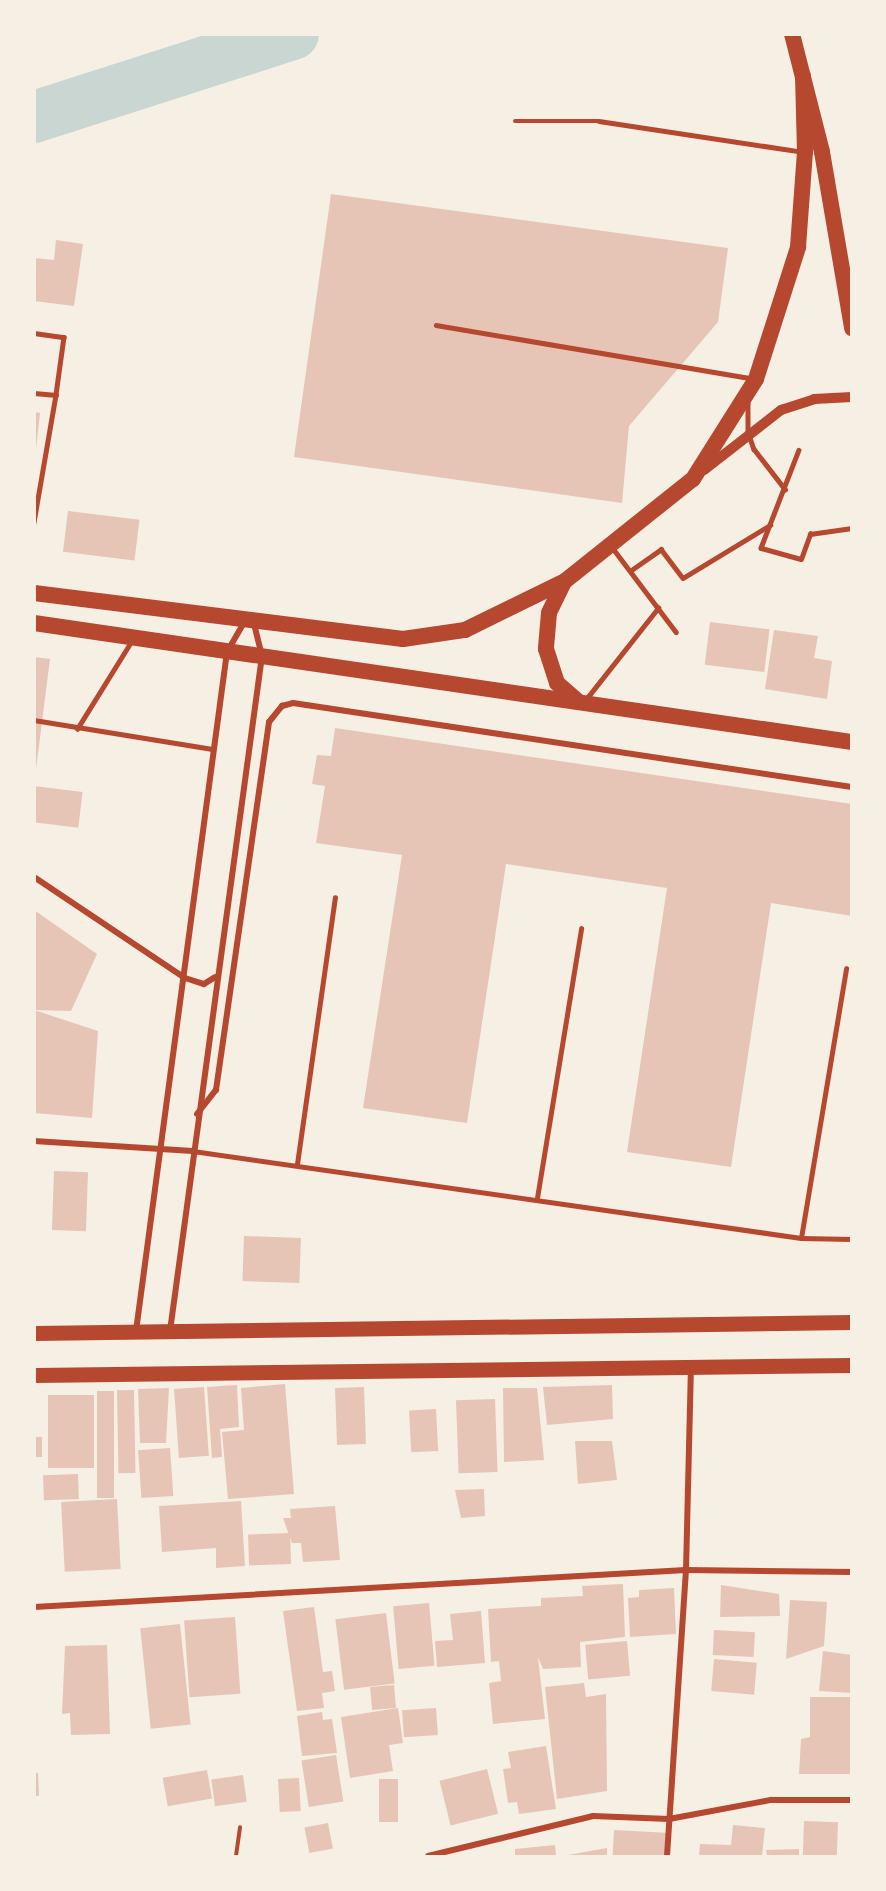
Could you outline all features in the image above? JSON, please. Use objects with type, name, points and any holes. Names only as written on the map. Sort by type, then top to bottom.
[{"type":"highway","points":[[792,34],[834,210],[852,328]]},
{"type":"highway","points":[[34,593],[348,637],[439,636],[485,622],[565,581],[612,547],[693,479],[756,379],[791,278],[805,152],[803,76]]},
{"type":"highway","points":[[565,581],[549,613],[546,649],[557,683],[583,704]]},
{"type":"highway","points":[[34,623],[852,742]]},
{"type":"main road","points":[[34,1333],[852,1322]]},
{"type":"main road","points":[[34,1375],[852,1365]]},
{"type":"street","points":[[693,479],[748,432],[798,403],[852,397]]},
{"type":"street","points":[[136,1332],[227,651],[249,624],[262,656],[197,1114],[170,1332]]},
{"type":"street","points":[[197,1114],[216,1090],[269,722],[282,706],[292,703],[852,787]]},
{"type":"street","points":[[34,877],[185,978],[204,984],[216,975]]},
{"type":"street","points":[[34,1142],[193,1151]]},
{"type":"street","points":[[667,1857],[686,1570],[691,1366]]},
{"type":"street","points":[[34,1607],[686,1570],[852,1572]]},
{"type":"street","points":[[428,1857],[593,1816],[669,1819],[771,1800],[852,1800]]},
{"type":"lane","points":[[515,121],[599,121],[805,152]]},
{"type":"lane","points":[[436,325],[756,379]]},
{"type":"lane","points":[[34,333],[63,337],[56,395],[34,523]]},
{"type":"lane","points":[[34,393],[56,395]]},
{"type":"lane","points":[[748,395],[748,432],[765,469],[785,489]]},
{"type":"lane","points":[[799,450],[761,548],[801,559],[810,534],[852,528]]},
{"type":"lane","points":[[630,571],[661,549],[683,578],[770,525]]},
{"type":"lane","points":[[612,547],[675,632]]},
{"type":"lane","points":[[583,704],[658,608]]},
{"type":"lane","points":[[77,729],[133,638]]},
{"type":"lane","points":[[34,720],[77,729],[214,748]]},
{"type":"lane","points":[[297,1164],[335,898]]},
{"type":"lane","points":[[537,1198],[581,929]]},
{"type":"lane","points":[[801,1238],[846,969]]},
{"type":"lane","points":[[193,1151],[537,1198],[801,1238],[852,1239]]},
{"type":"path","points":[[236,1857],[240,1827]]},
{"type":"building","points":[[331,194],[728,248],[718,322],[629,426],[622,503],[294,457]]},
{"type":"building","points":[[56,240],[83,244],[74,306],[34,301],[34,258],[54,260]]},
{"type":"building","points":[[34,412],[40,413],[36,449],[34,449]]},
{"type":"building","points":[[68,511],[139,520],[134,560],[63,552]]},
{"type":"building","points":[[710,622],[770,629],[764,672],[705,665]]},
{"type":"building","points":[[774,630],[818,636],[814,658],[832,661],[827,699],[765,689]]},
{"type":"building","points":[[34,657],[50,659],[36,769],[34,768]]},
{"type":"building","points":[[335,728],[852,804],[852,916],[771,903],[731,1167],[627,1152],[667,888],[506,864],[467,1123],[363,1108],[402,855],[316,843],[325,786],[312,784],[317,755],[331,756]]},
{"type":"building","points":[[34,786],[83,792],[78,828],[34,822]]},
{"type":"building","points":[[34,910],[97,954],[71,1011],[34,1010]]},
{"type":"building","points":[[34,1010],[98,1031],[92,1118],[34,1113]]},
{"type":"building","points":[[54,1171],[88,1172],[86,1231],[52,1230]]},
{"type":"building","points":[[244,1236],[301,1238],[299,1283],[242,1281]]},
{"type":"building","points":[[285,1384],[294,1494],[228,1499],[222,1432],[244,1430],[241,1388]]},
{"type":"building","points":[[237,1385],[239,1427],[220,1429],[222,1457],[212,1458],[207,1387]]},
{"type":"building","points":[[612,1385],[613,1419],[547,1425],[543,1387]]},
{"type":"building","points":[[204,1387],[209,1456],[179,1458],[174,1389]]},
{"type":"building","points":[[364,1387],[366,1444],[337,1445],[335,1388]]},
{"type":"building","points":[[169,1388],[166,1443],[140,1443],[138,1389]]},
{"type":"building","points":[[503,1388],[537,1388],[544,1460],[504,1462]]},
{"type":"building","points":[[117,1390],[134,1390],[135,1473],[118,1473]]},
{"type":"building","points":[[97,1391],[114,1391],[114,1498],[97,1498]]},
{"type":"building","points":[[48,1395],[94,1395],[94,1468],[48,1468]]},
{"type":"building","points":[[495,1399],[498,1472],[459,1473],[456,1400]]},
{"type":"building","points":[[436,1409],[438,1451],[411,1452],[409,1410]]},
{"type":"building","points":[[34,1437],[42,1437],[42,1457],[34,1457]]},
{"type":"building","points":[[575,1441],[612,1441],[617,1480],[578,1484]]},
{"type":"building","points":[[170,1448],[173,1496],[141,1498],[138,1450]]},
{"type":"building","points":[[78,1474],[79,1499],[44,1500],[43,1475]]},
{"type":"building","points":[[484,1489],[485,1516],[461,1518],[455,1490]]},
{"type":"building","points":[[117,1499],[121,1569],[65,1572],[61,1502]]},
{"type":"building","points":[[241,1501],[245,1566],[216,1568],[216,1548],[162,1552],[159,1506]]},
{"type":"building","points":[[335,1506],[340,1560],[303,1562],[301,1543],[292,1543],[283,1518],[291,1518],[290,1509]]},
{"type":"building","points":[[290,1533],[291,1564],[249,1565],[248,1534]]},
{"type":"building","points":[[623,1584],[625,1637],[580,1642],[581,1667],[543,1669],[538,1657],[545,1719],[493,1724],[489,1683],[501,1681],[499,1661],[491,1662],[488,1609],[541,1606],[541,1598],[583,1596],[582,1586]]},
{"type":"building","points":[[721,1585],[779,1594],[780,1616],[720,1617]]},
{"type":"building","points":[[674,1588],[676,1634],[630,1637],[628,1598],[639,1597],[639,1590]]},
{"type":"building","points":[[790,1600],[827,1602],[824,1646],[786,1659]]},
{"type":"building","points":[[429,1603],[434,1666],[399,1669],[393,1606]]},
{"type":"building","points":[[314,1607],[323,1672],[332,1671],[335,1691],[322,1693],[324,1708],[297,1711],[283,1611]]},
{"type":"building","points":[[481,1611],[485,1663],[437,1667],[435,1641],[453,1640],[450,1614]]},
{"type":"building","points":[[386,1613],[395,1683],[344,1690],[335,1619]]},
{"type":"building","points":[[235,1617],[240,1694],[189,1697],[184,1621]]},
{"type":"building","points":[[180,1624],[191,1724],[151,1729],[140,1628]]},
{"type":"building","points":[[714,1630],[755,1632],[754,1657],[713,1655]]},
{"type":"building","points":[[627,1641],[630,1676],[588,1680],[585,1645]]},
{"type":"building","points":[[107,1645],[110,1734],[71,1735],[70,1713],[62,1714],[65,1646]]},
{"type":"building","points":[[823,1651],[852,1655],[852,1693],[819,1691]]},
{"type":"building","points":[[714,1659],[757,1663],[754,1695],[711,1691]]},
{"type":"building","points":[[584,1683],[586,1697],[606,1694],[607,1791],[557,1799],[545,1687]]},
{"type":"building","points":[[394,1685],[396,1708],[372,1710],[370,1687]]},
{"type":"building","points":[[810,1697],[852,1697],[850,1774],[799,1774],[801,1739],[810,1737]]},
{"type":"building","points":[[398,1708],[403,1743],[389,1745],[393,1771],[350,1778],[341,1717]]},
{"type":"building","points":[[436,1708],[438,1735],[404,1737],[402,1710]]},
{"type":"building","points":[[322,1712],[323,1720],[332,1719],[337,1753],[302,1756],[297,1716]]},
{"type":"building","points":[[546,1746],[556,1809],[519,1814],[517,1802],[508,1803],[503,1769],[511,1768],[508,1752]]},
{"type":"building","points":[[336,1755],[343,1801],[309,1807],[301,1760]]},
{"type":"building","points":[[487,1769],[498,1814],[451,1825],[439,1781]]},
{"type":"building","points":[[207,1770],[212,1799],[168,1806],[163,1778]]},
{"type":"building","points":[[34,1773],[38,1773],[39,1796],[34,1796]]},
{"type":"building","points":[[243,1775],[247,1802],[215,1806],[211,1779]]},
{"type":"building","points":[[299,1778],[301,1811],[280,1812],[278,1779]]},
{"type":"building","points":[[379,1779],[398,1779],[398,1822],[379,1822]]},
{"type":"building","points":[[804,1821],[838,1822],[837,1856],[803,1856]]},
{"type":"building","points":[[328,1823],[333,1849],[309,1853],[304,1828]]},
{"type":"building","points":[[733,1825],[765,1828],[762,1856],[699,1856],[700,1844],[731,1845]]},
{"type":"building","points":[[614,1830],[666,1833],[665,1856],[613,1856]]},
{"type":"building","points":[[555,1845],[556,1856],[515,1856],[515,1849]]},
{"type":"building","points":[[607,1848],[607,1856],[568,1856],[568,1855]]},
{"type":"building","points":[[799,1849],[799,1856],[767,1856],[766,1850]]},
{"type":"waterway","points":[[34,117],[293,34]]}]
